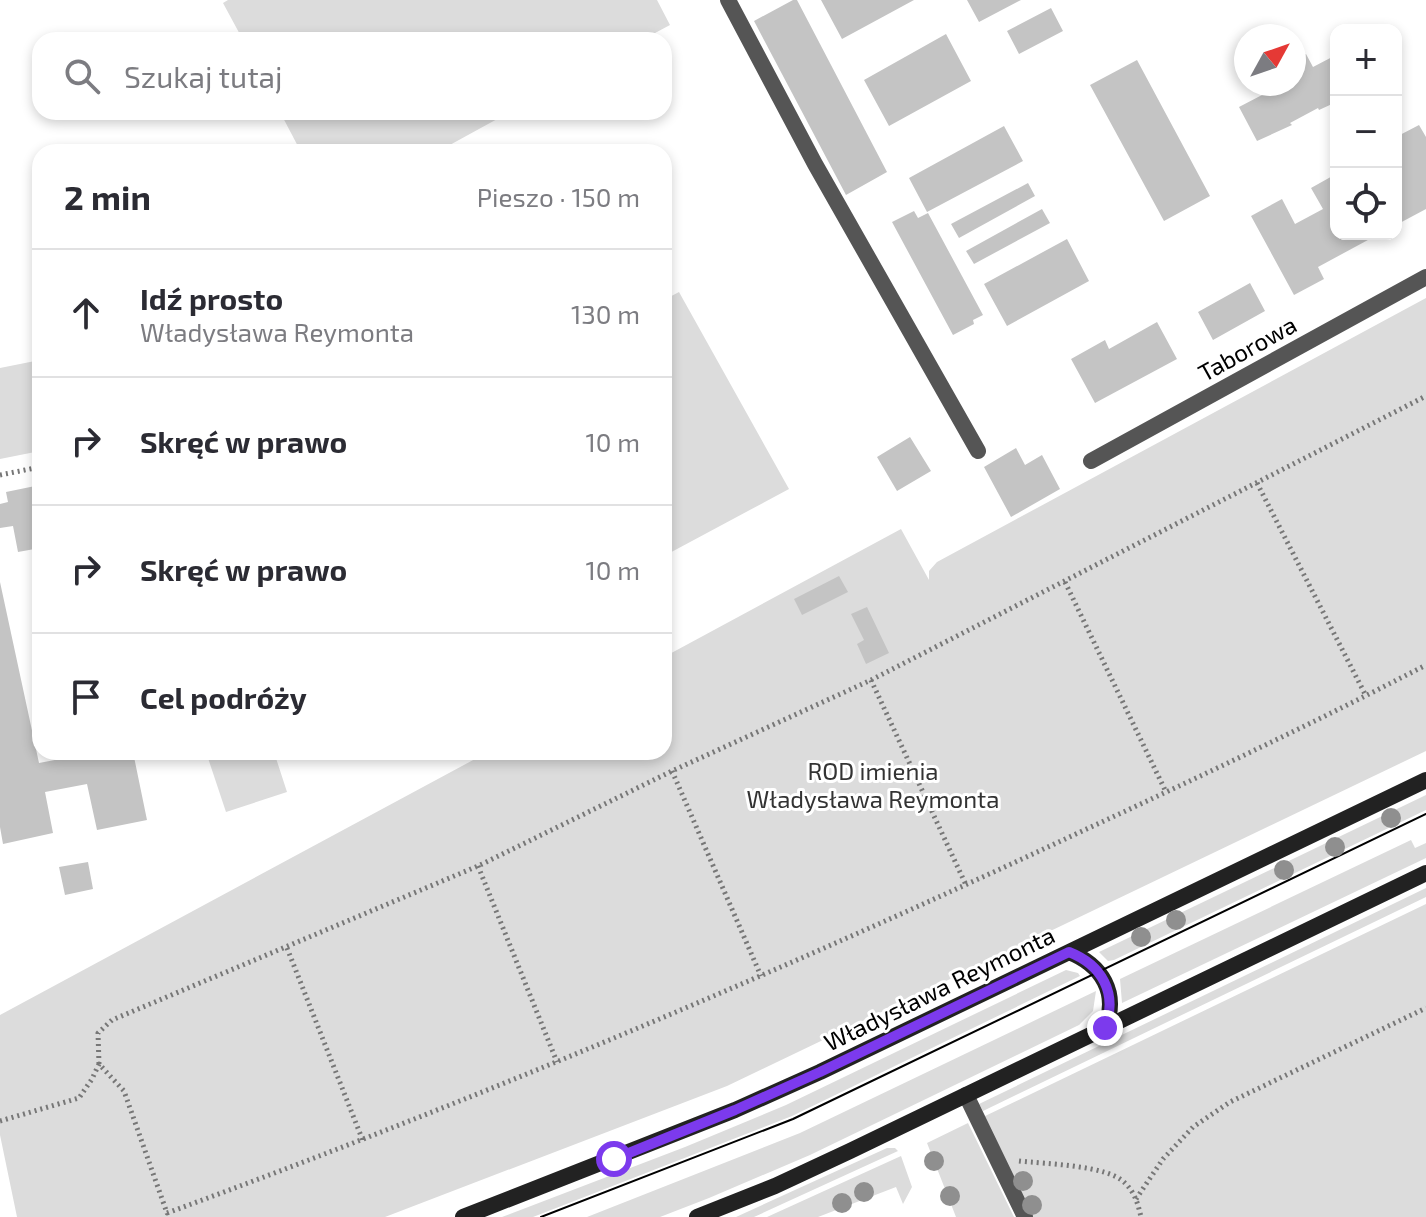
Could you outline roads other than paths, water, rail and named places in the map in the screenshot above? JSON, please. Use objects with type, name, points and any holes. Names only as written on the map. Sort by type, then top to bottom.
[{"type":"main road","name":"Władysława Reymonta","points":[[463,1217],[735,1110],[1426,780]]},
{"type":"main road","points":[[697,1217],[775,1186],[1426,873]]},
{"type":"main road","points":[[1069,952],[1091,963],[1105,981],[1111,1005],[1105,1028]]},
{"type":"street","points":[[728,0],[815,164],[978,451]]},
{"type":"street","name":"Taborowa","points":[[1091,461],[1426,277]]},
{"type":"street","points":[[966,1095],[1025,1217]]},
{"type":"tram line","points":[[541,1217],[793,1119],[1426,814]]},
{"type":"park label","name":"ROD imienia Władysława Reymonta","points":[[873,784]]}]
